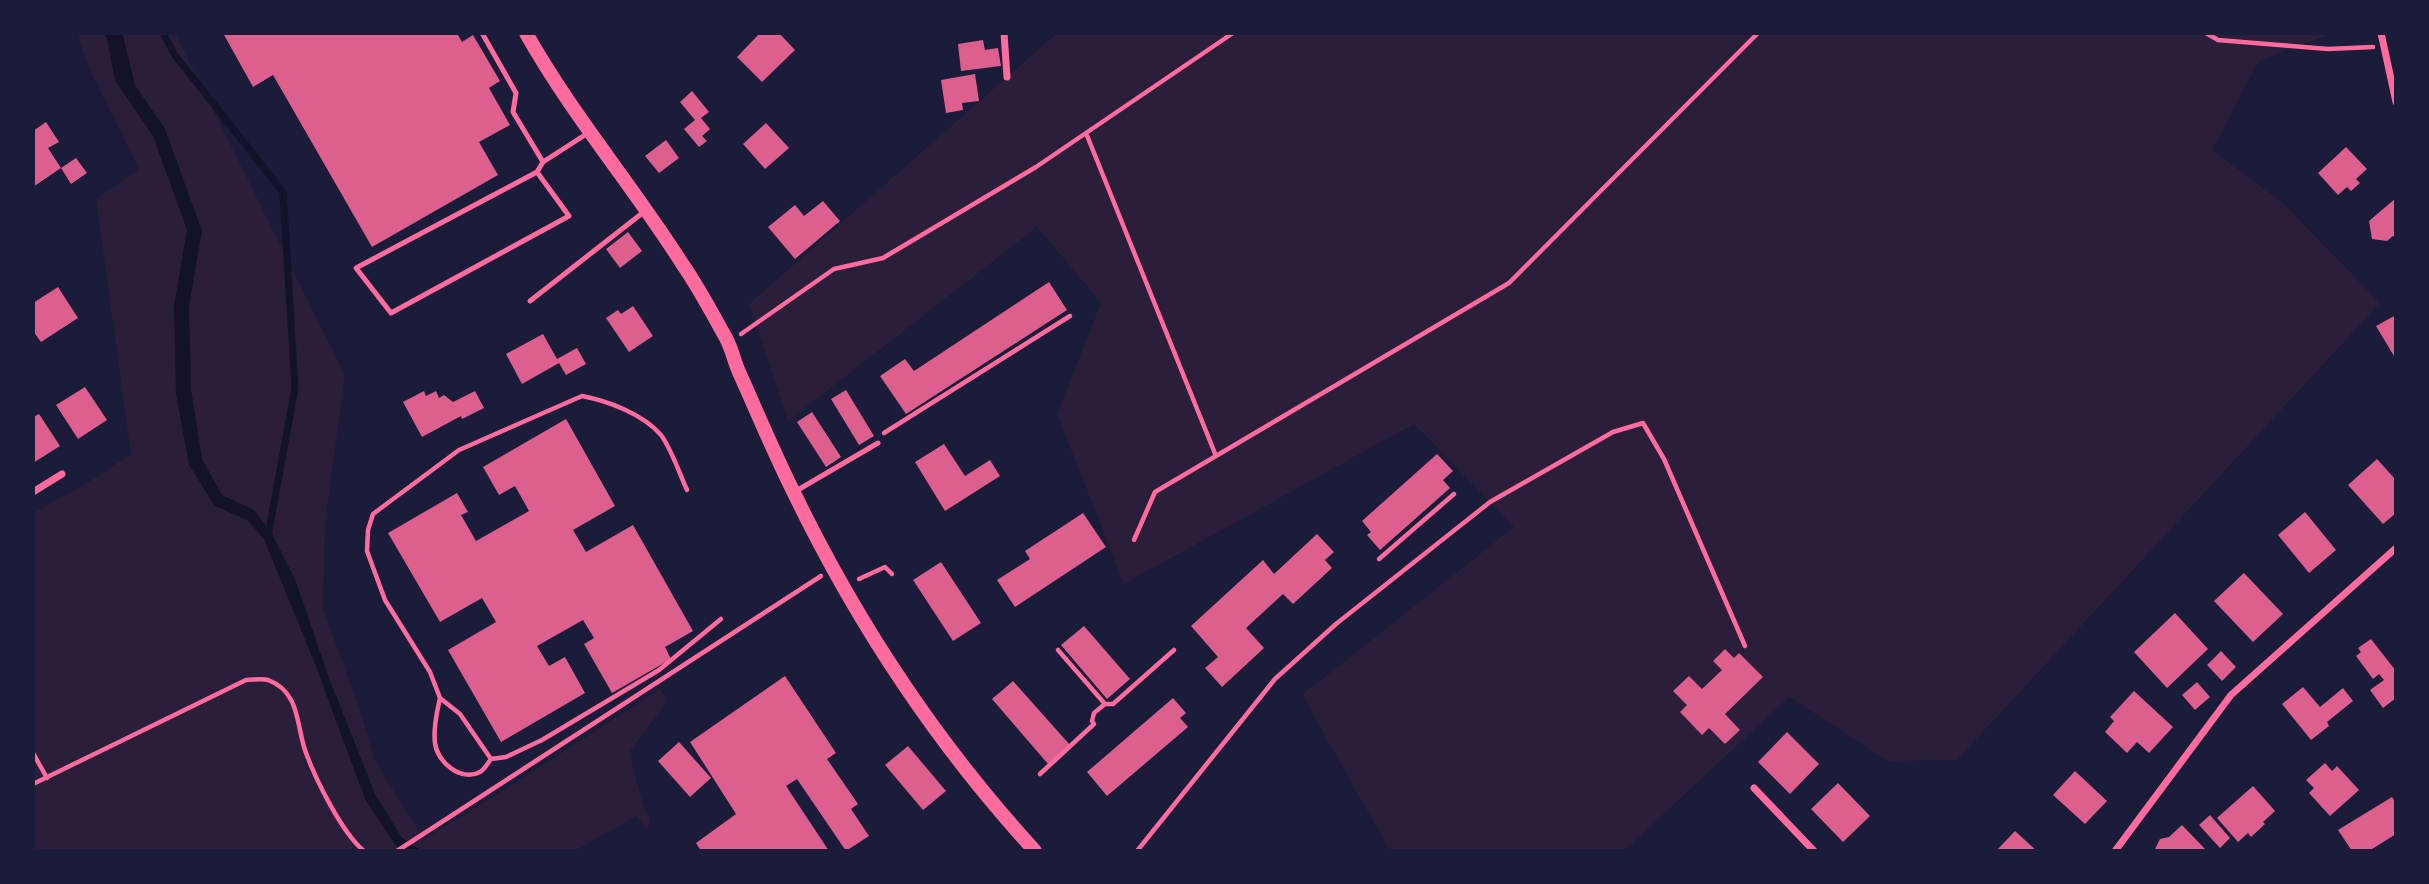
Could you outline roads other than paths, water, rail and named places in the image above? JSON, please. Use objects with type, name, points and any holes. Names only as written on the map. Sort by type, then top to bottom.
[{"type":"main road","points":[[526,33],[589,132],[683,264],[728,342],[793,492],[849,598],[929,723],[998,811],[1035,851]]},
{"type":"street","points":[[1004,33],[1007,77]]},
{"type":"street","points":[[2381,33],[2396,102]]},
{"type":"street","points":[[33,492],[62,474]]},
{"type":"street","points":[[2115,851],[2231,695],[2396,548]]},
{"type":"street","points":[[1754,788],[1814,851]]},
{"type":"lane","points":[[482,33],[516,93],[513,112],[542,162]]},
{"type":"lane","points":[[537,172],[569,216],[391,313],[356,268],[537,172],[542,162],[589,132]]},
{"type":"lane","points":[[530,301],[645,211]]},
{"type":"lane","points":[[793,492],[878,443]]},
{"type":"waterway","points":[[163,33],[174,54],[283,192],[295,388],[268,536]]}]
